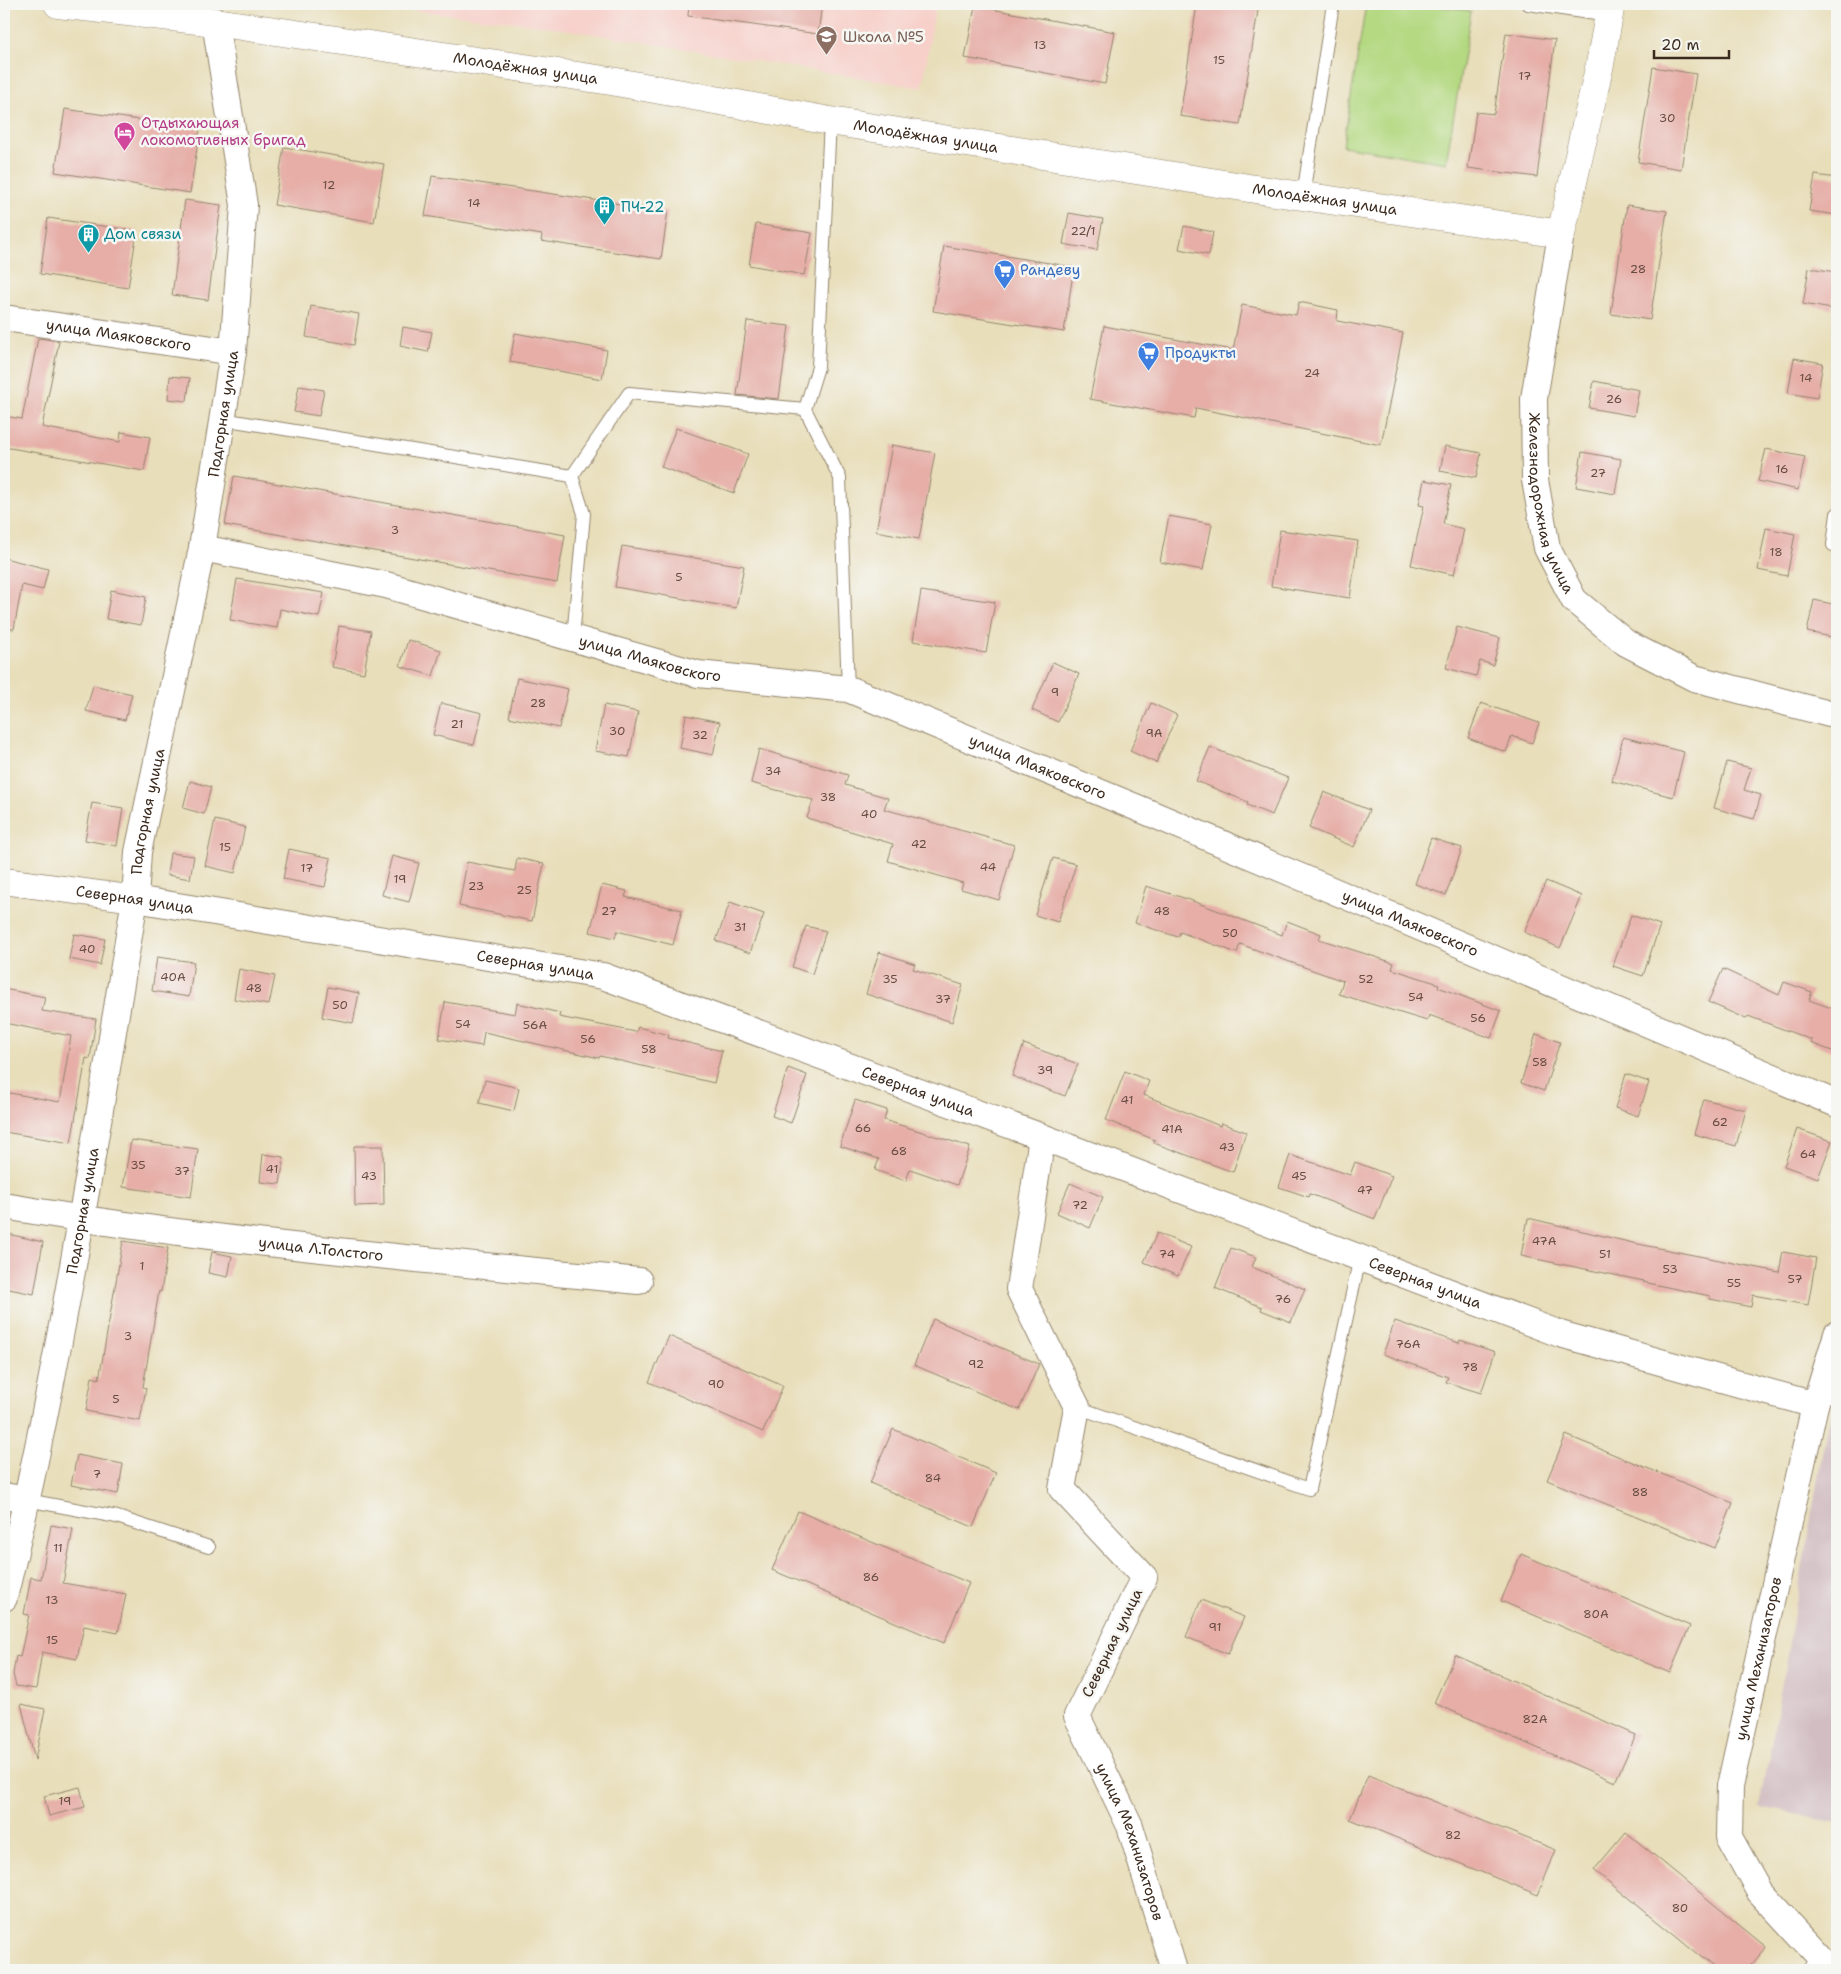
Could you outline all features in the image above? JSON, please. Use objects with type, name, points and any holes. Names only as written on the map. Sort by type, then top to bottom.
[{"type":"street","name":"Молодёжная улица","points":[[58,4],[215,22],[611,81],[830,121],[1561,234]]},
{"type":"street","points":[[1561,234],[1610,10]]},
{"type":"street","name":"Подгорная улица","points":[[4,1598],[16,1498],[82,1220],[135,899],[138,852],[202,548],[233,352],[244,205],[215,22]]},
{"type":"street","name":"Железнодорожная улица","points":[[1561,234],[1534,399],[1535,480],[1547,548],[1574,600],[1626,643],[1694,678],[1837,716]]},
{"type":"street","name":"улица Маяковского","points":[[4,318],[233,352]]},
{"type":"street","name":"улица Маяковского","points":[[202,548],[386,584],[698,674],[848,689],[1154,815],[1837,1104]]},
{"type":"street","name":"Северная улица","points":[[4,881],[135,899],[603,976],[1042,1137],[1560,1334],[1815,1405]]},
{"type":"street","points":[[1042,1137],[1018,1288],[1077,1408]]},
{"type":"street","name":"улица Л.Толстого","points":[[4,1206],[82,1220],[369,1254],[639,1281]]},
{"type":"street","name":"улица Механизаторов","points":[[1825,1963],[1758,1891],[1729,1837],[1730,1786],[1815,1405],[1837,1334]]},
{"type":"street","name":"Северная улица","points":[[1077,1408],[1062,1489],[1144,1577],[1077,1716]]},
{"type":"street","name":"улица Механизаторов","points":[[1077,1716],[1130,1826],[1174,1970]]},
{"type":"lane","points":[[1302,195],[1333,4]]},
{"type":"lane","points":[[1528,4],[1610,10]]},
{"type":"lane","points":[[830,121],[818,367],[805,409],[840,478],[848,689]]},
{"type":"lane","points":[[572,476],[629,393],[805,409]]},
{"type":"lane","points":[[222,419],[572,476]]},
{"type":"lane","points":[[572,476],[584,514],[573,638]]},
{"type":"lane","points":[[1833,545],[1837,514]]},
{"type":"lane","points":[[1077,1408],[1309,1488],[1360,1257]]},
{"type":"lane","points":[[16,1498],[117,1517],[209,1547]]},
{"type":"shaded area","name":"Школа №5","points":[[358,4],[936,4],[922,88],[532,24]]},
{"type":"shaded area","points":[[1837,1398],[1837,1823],[1760,1807],[1827,1427]]},
{"type":"green space","points":[[1366,4],[1425,4],[1471,11],[1446,163],[1343,146]]},
{"type":"building","points":[[689,4],[822,4],[818,34],[688,16]]},
{"type":"building","points":[[1197,4],[1259,4],[1240,125],[1180,116]]},
{"type":"building","points":[[975,6],[1115,32],[1105,84],[965,58]]},
{"type":"building","points":[[1506,33],[1555,40],[1537,177],[1468,168],[1476,112],[1494,114]]},
{"type":"building","points":[[1653,67],[1696,74],[1681,169],[1638,162]]},
{"type":"building","points":[[65,109],[200,129],[190,193],[55,172]]},
{"type":"building","points":[[284,147],[384,164],[374,222],[274,205]]},
{"type":"building","points":[[1815,175],[1837,178],[1837,215],[1809,211]]},
{"type":"building","points":[[432,176],[668,211],[661,259],[541,241],[542,235],[425,216]]},
{"type":"building","points":[[185,200],[221,205],[208,300],[172,295]]},
{"type":"building","points":[[1627,205],[1667,211],[1650,320],[1611,314]]},
{"type":"building","points":[[1069,213],[1103,219],[1097,250],[1063,244]]},
{"type":"building","name":"Дом связи","points":[[48,218],[137,231],[128,288],[40,274]]},
{"type":"building","points":[[756,224],[812,233],[804,275],[749,265]]},
{"type":"building","points":[[1184,226],[1213,232],[1209,255],[1179,249]]},
{"type":"building","name":"Рандеву","points":[[944,246],[1074,267],[1064,332],[933,311]]},
{"type":"building","points":[[1809,268],[1837,272],[1832,309],[1803,304]]},
{"type":"building","points":[[1299,302],[1338,310],[1337,321],[1403,333],[1381,445],[1196,408],[1194,418],[1090,399],[1104,326],[1233,350],[1242,305],[1296,315]]},
{"type":"building","points":[[311,306],[359,314],[354,345],[306,337]]},
{"type":"building","points":[[747,321],[789,326],[779,399],[737,395]]},
{"type":"building","points":[[403,327],[432,332],[428,352],[400,346]]},
{"type":"building","points":[[515,333],[607,350],[602,379],[510,362]]},
{"type":"building","points":[[38,338],[59,341],[42,427],[120,442],[121,432],[150,437],[144,471],[4,447],[4,416],[22,419]]},
{"type":"building","points":[[1794,358],[1823,363],[1817,398],[1788,393]]},
{"type":"building","points":[[170,376],[190,378],[187,401],[168,399]]},
{"type":"building","points":[[1594,381],[1639,390],[1634,416],[1589,408]]},
{"type":"building","points":[[299,386],[324,390],[319,416],[294,412]]},
{"type":"building","points":[[676,428],[748,454],[734,493],[661,467]]},
{"type":"building","points":[[892,445],[935,453],[919,539],[876,531]]},
{"type":"building","points":[[1445,446],[1481,453],[1476,478],[1440,471]]},
{"type":"building","points":[[1766,449],[1805,457],[1798,490],[1758,481]]},
{"type":"building","points":[[1582,452],[1621,459],[1615,494],[1576,487]]},
{"type":"building","points":[[234,476],[565,535],[557,583],[225,525]]},
{"type":"building","points":[[1424,480],[1451,485],[1443,524],[1464,529],[1454,575],[1411,565],[1424,506],[1419,505]]},
{"type":"building","points":[[1169,516],[1212,524],[1203,570],[1160,562]]},
{"type":"building","points":[[1766,528],[1795,534],[1787,576],[1758,570]]},
{"type":"building","points":[[1280,530],[1358,541],[1350,598],[1271,586]]},
{"type":"building","points":[[622,546],[744,566],[736,608],[615,587]]},
{"type":"building","points":[[4,558],[48,569],[43,590],[22,585],[14,629],[4,628]]},
{"type":"building","points":[[237,579],[324,593],[319,617],[280,609],[277,628],[230,620]]},
{"type":"building","points":[[111,590],[146,597],[141,625],[106,619]]},
{"type":"building","points":[[921,591],[995,602],[986,653],[913,641]]},
{"type":"building","points":[[1814,600],[1837,605],[1837,638],[1807,632]]},
{"type":"building","points":[[339,626],[371,631],[364,673],[332,667]]},
{"type":"building","points":[[1457,627],[1500,638],[1493,665],[1480,661],[1476,676],[1446,668]]},
{"type":"building","points":[[408,640],[441,650],[433,676],[400,666]]},
{"type":"building","points":[[1053,662],[1079,674],[1058,722],[1032,710]]},
{"type":"building","points":[[517,678],[568,689],[559,728],[509,717]]},
{"type":"building","points":[[93,685],[132,694],[125,720],[86,711]]},
{"type":"building","points":[[441,703],[482,713],[474,745],[433,735]]},
{"type":"building","points":[[1151,703],[1177,715],[1156,763],[1130,751]]},
{"type":"building","points":[[1481,703],[1539,723],[1532,743],[1512,736],[1506,752],[1468,738]]},
{"type":"building","points":[[604,705],[638,712],[629,757],[595,751]]},
{"type":"building","points":[[686,715],[720,722],[713,755],[680,748]]},
{"type":"building","points":[[1623,737],[1684,752],[1673,797],[1612,781]]},
{"type":"building","points":[[1210,747],[1288,778],[1272,815],[1247,805],[1248,802],[1196,781]]},
{"type":"building","points":[[759,749],[848,775],[845,785],[888,798],[884,809],[1014,845],[999,900],[961,889],[963,883],[888,861],[893,844],[807,818],[813,800],[751,783]]},
{"type":"building","points":[[1727,762],[1751,768],[1744,790],[1761,795],[1754,819],[1714,808]]},
{"type":"building","points":[[190,781],[211,787],[204,814],[183,808]]},
{"type":"building","points":[[1324,792],[1369,810],[1354,847],[1309,828]]},
{"type":"building","points":[[92,803],[123,808],[117,846],[85,840]]},
{"type":"building","points":[[215,820],[245,827],[235,873],[205,866]]},
{"type":"building","points":[[1431,838],[1462,848],[1446,895],[1415,884]]},
{"type":"building","points":[[289,849],[331,858],[325,887],[283,879]]},
{"type":"building","points":[[170,853],[194,856],[190,879],[167,875]]},
{"type":"building","points":[[392,856],[419,863],[409,902],[382,895]]},
{"type":"building","points":[[517,858],[544,864],[532,921],[459,906],[467,862],[515,871]]},
{"type":"building","points":[[1053,858],[1076,864],[1058,922],[1035,915]]},
{"type":"building","points":[[1546,881],[1582,896],[1560,948],[1524,932]]},
{"type":"building","points":[[602,885],[627,891],[625,897],[682,910],[673,945],[617,931],[615,938],[590,932]]},
{"type":"building","points":[[1146,886],[1190,900],[1282,935],[1287,921],[1321,934],[1319,939],[1394,963],[1392,969],[1439,984],[1438,987],[1501,1011],[1491,1038],[1429,1015],[1427,1021],[1339,994],[1343,981],[1240,944],[1237,953],[1180,932],[1178,937],[1135,923]]},
{"type":"building","points":[[730,902],[764,914],[750,953],[716,941]]},
{"type":"building","points":[[1631,915],[1660,925],[1643,976],[1613,966]]},
{"type":"building","points":[[806,926],[826,931],[812,974],[792,967]]},
{"type":"building","points":[[74,934],[105,939],[100,965],[69,959]]},
{"type":"building","points":[[879,952],[915,964],[913,969],[963,985],[952,1022],[866,994]]},
{"type":"building","points":[[157,957],[194,962],[189,997],[152,991]]},
{"type":"building","points":[[239,969],[275,976],[269,1005],[234,999]]},
{"type":"building","points":[[1723,969],[1779,995],[1784,982],[1812,992],[1809,1000],[1837,1010],[1837,1053],[1811,1043],[1812,1040],[1748,1016],[1746,1019],[1708,1002]]},
{"type":"building","points":[[328,987],[359,993],[353,1023],[322,1017]]},
{"type":"building","points":[[4,989],[45,997],[42,1011],[96,1019],[90,1059],[86,1058],[71,1143],[4,1132],[4,1092],[60,1102],[71,1036],[4,1023]]},
{"type":"building","points":[[445,1002],[515,1014],[517,1003],[560,1013],[559,1017],[636,1032],[638,1027],[669,1035],[668,1038],[722,1051],[714,1083],[600,1056],[599,1058],[484,1032],[482,1046],[439,1039]]},
{"type":"building","points":[[1536,1034],[1560,1042],[1544,1091],[1521,1083]]},
{"type":"building","points":[[1024,1044],[1078,1064],[1065,1096],[1012,1076]]},
{"type":"building","points":[[788,1068],[807,1075],[791,1123],[772,1116]]},
{"type":"building","points":[[1125,1071],[1149,1081],[1144,1095],[1220,1126],[1221,1123],[1246,1132],[1233,1172],[1154,1143],[1155,1140],[1106,1120]]},
{"type":"building","points":[[1626,1074],[1649,1082],[1638,1116],[1615,1108]]},
{"type":"building","points":[[485,1080],[519,1088],[514,1111],[479,1103]]},
{"type":"building","points":[[1704,1099],[1746,1110],[1736,1146],[1694,1134]]},
{"type":"building","points":[[855,1100],[887,1110],[884,1120],[970,1147],[957,1185],[910,1169],[906,1181],[875,1170],[879,1159],[840,1146]]},
{"type":"building","points":[[1797,1129],[1832,1141],[1818,1178],[1784,1166]]},
{"type":"building","points":[[131,1140],[198,1149],[191,1197],[123,1187]]},
{"type":"building","points":[[354,1146],[383,1146],[384,1205],[355,1206]]},
{"type":"building","points":[[263,1154],[284,1157],[280,1184],[260,1182]]},
{"type":"building","points":[[1290,1155],[1350,1175],[1355,1162],[1392,1176],[1375,1219],[1310,1194],[1309,1197],[1279,1187]]},
{"type":"building","points":[[1070,1183],[1103,1197],[1090,1228],[1057,1213]]},
{"type":"building","points":[[1528,1218],[1633,1243],[1779,1272],[1783,1252],[1816,1258],[1808,1305],[1753,1295],[1751,1307],[1710,1299],[1710,1296],[1644,1281],[1521,1256]]},
{"type":"building","points":[[4,1233],[43,1242],[34,1294],[4,1288]]},
{"type":"building","points":[[1157,1233],[1191,1247],[1178,1276],[1144,1262]]},
{"type":"building","points":[[123,1241],[168,1248],[143,1387],[146,1388],[140,1421],[86,1411],[92,1377],[99,1379]]},
{"type":"building","points":[[1231,1248],[1256,1257],[1252,1267],[1305,1289],[1291,1322],[1261,1310],[1262,1307],[1215,1288]]},
{"type":"building","points":[[212,1252],[232,1256],[228,1277],[208,1273]]},
{"type":"building","points":[[933,1319],[1039,1364],[1019,1410],[914,1365]]},
{"type":"building","points":[[1395,1321],[1459,1343],[1460,1340],[1495,1352],[1481,1393],[1446,1382],[1448,1377],[1383,1354]]},
{"type":"building","points":[[669,1336],[783,1386],[763,1432],[649,1382]]},
{"type":"building","points":[[893,1429],[996,1473],[973,1527],[870,1483]]},
{"type":"building","points":[[1566,1435],[1733,1503],[1715,1548],[1547,1480]]},
{"type":"building","points":[[77,1455],[123,1464],[118,1494],[71,1485]]},
{"type":"building","points":[[798,1511],[969,1583],[944,1643],[772,1570]]},
{"type":"building","points":[[51,1525],[73,1529],[63,1583],[126,1594],[118,1633],[84,1626],[77,1659],[42,1652],[36,1689],[16,1686],[13,1674],[16,1656],[20,1657],[29,1615],[24,1614],[31,1577],[41,1579]]},
{"type":"building","points":[[1521,1554],[1690,1626],[1670,1673],[1501,1601]]},
{"type":"building","points":[[1201,1600],[1244,1617],[1228,1654],[1186,1637]]},
{"type":"building","points":[[1455,1655],[1636,1735],[1615,1782],[1434,1703]]},
{"type":"building","points":[[21,1704],[45,1709],[35,1760]]},
{"type":"building","points":[[1368,1775],[1556,1850],[1538,1895],[1350,1819]]},
{"type":"building","points":[[80,1787],[85,1807],[49,1816],[44,1796]]},
{"type":"building","points":[[1626,1832],[1766,1947],[1746,1970],[1717,1970],[1594,1870]]},
{"type":"place","name":"Школа №5","points":[[827,56]]},
{"type":"place","name":"Отдыхающая локомотивных бригад","points":[[125,151]]},
{"type":"place","name":"ПЧ-22","points":[[605,226]]},
{"type":"place","name":"Дом связи","points":[[88,253]]},
{"type":"place","name":"Рандеву","points":[[1004,289]]},
{"type":"place","name":"Продукты","points":[[1149,372]]}]
